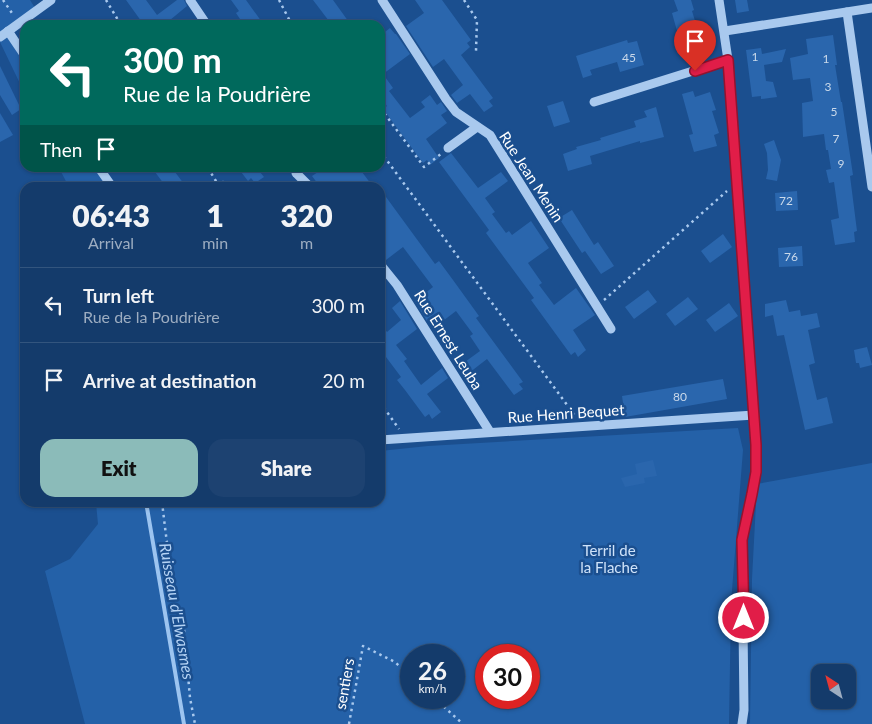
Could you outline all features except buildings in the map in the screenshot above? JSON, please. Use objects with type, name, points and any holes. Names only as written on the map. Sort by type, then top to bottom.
[{"type":"street","points":[[22,20],[51,0]]},
{"type":"street","points":[[190,0],[204,20]]},
{"type":"street","name":"Rue Jean Menin","points":[[382,0],[456,112],[490,135],[611,329]]},
{"type":"street","points":[[719,0],[728,60],[756,445],[756,472],[742,540],[744,710],[742,724]]},
{"type":"street","points":[[724,31],[872,8]]},
{"type":"street","points":[[847,12],[872,187]]},
{"type":"street","points":[[0,37],[18,23]]},
{"type":"street","points":[[8,31],[20,49]]},
{"type":"street","points":[[594,102],[728,60]]},
{"type":"street","points":[[448,148],[477,127]]},
{"type":"street","points":[[296,173],[305,182]]},
{"type":"street","name":"Rue Ernest Leuba","points":[[385,270],[397,285],[490,432]]},
{"type":"street","name":"Rue Henri Bequet","points":[[385,440],[754,415]]},
{"type":"path","points":[[3,0],[18,23]]},
{"type":"path","points":[[106,0],[118,20]]},
{"type":"path","points":[[279,0],[289,20]]},
{"type":"path","points":[[464,0],[477,20],[476,51]]},
{"type":"path","points":[[385,114],[424,167],[448,148]]},
{"type":"path","points":[[385,157],[583,427]]},
{"type":"path","points":[[597,306],[737,182]]},
{"type":"path","points":[[385,409],[406,438]]},
{"type":"path","points":[[163,507],[171,572],[177,606],[183,624],[190,698],[195,724]]},
{"type":"path","name":"sentiers","points":[[349,724],[364,646],[395,662],[400,667]]},
{"type":"path","points":[[447,709],[464,724]]},
{"type":"green space","points":[[0,0],[30,0],[35,8],[3,31],[20,56],[20,84],[0,42]]},
{"type":"green space","points":[[61,172],[99,172],[106,182],[66,182]]},
{"type":"green space","name":"Terril de la Flache","points":[[738,428],[743,450],[731,603],[729,724],[85,724],[45,571],[70,559],[98,524],[96,507],[385,507],[385,450],[428,446]]},
{"type":"green space","points":[[872,463],[872,724],[748,724],[750,723],[752,579],[757,484]]},
{"type":"waterway","name":"Ruisseau d'Elwasmes","points":[[147,507],[184,724]]},
{"type":"route","points":[[695,71],[728,60],[756,445],[756,472],[742,540],[744,618]]}]
